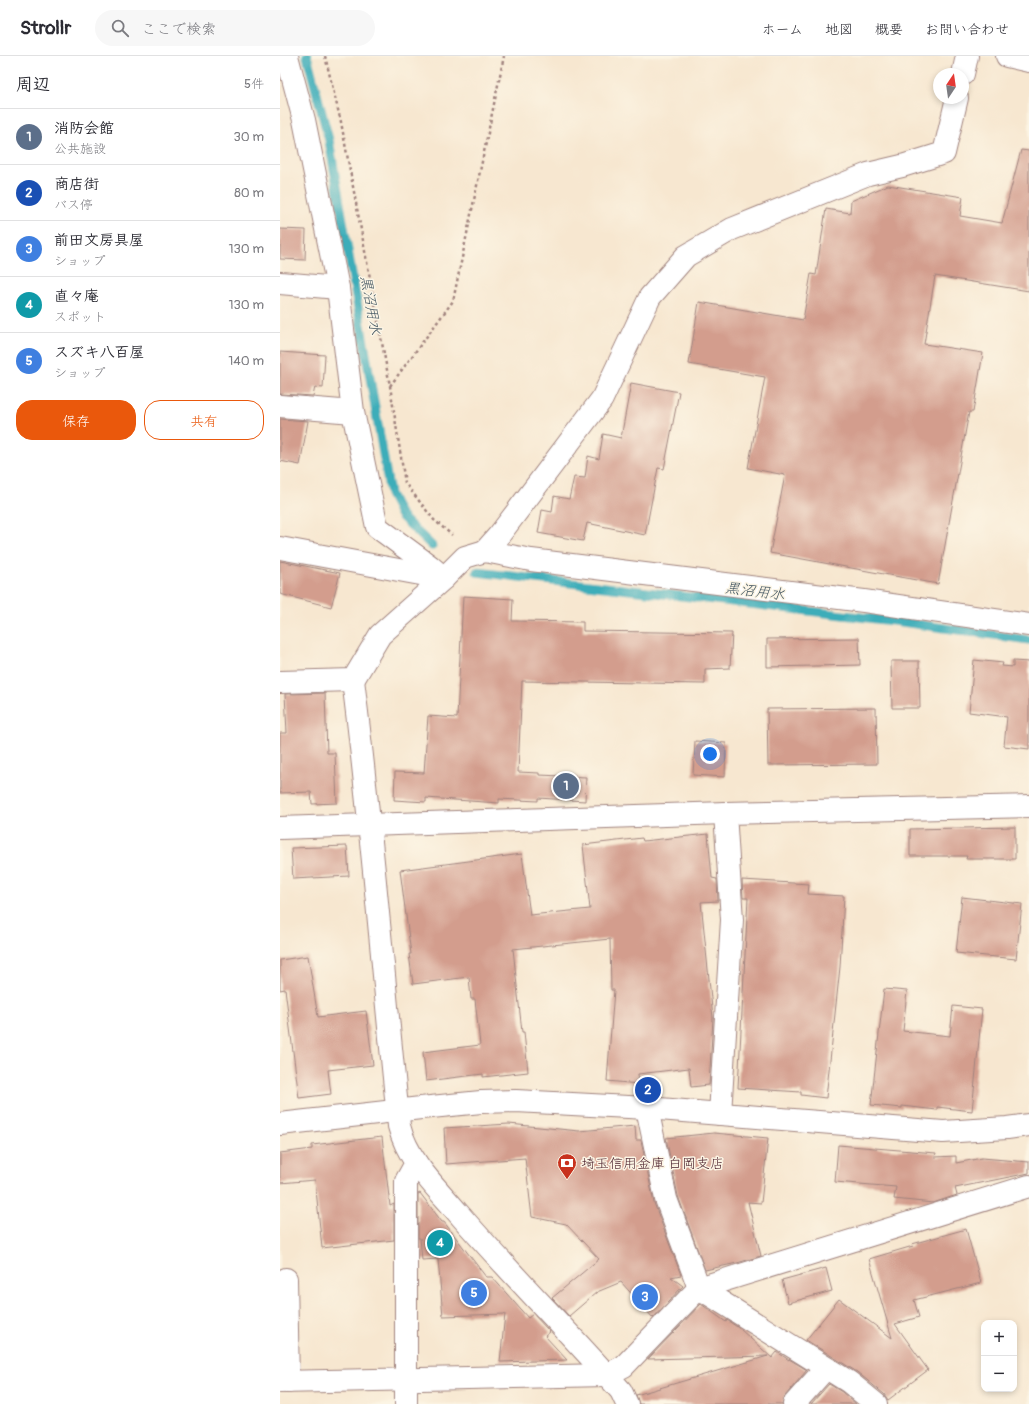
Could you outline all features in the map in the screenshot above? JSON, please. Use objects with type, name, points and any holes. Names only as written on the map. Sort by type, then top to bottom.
[{"type":"street","points":[[287,56],[304,120],[338,288],[353,412],[377,527],[444,578]]},
{"type":"street","points":[[964,68],[967,56]]},
{"type":"street","points":[[1007,56],[1029,61]]},
{"type":"street","points":[[485,551],[500,534],[602,399],[650,298],[686,256],[732,229],[868,174],[902,166],[944,153],[956,104]]},
{"type":"street","points":[[280,283],[338,288]]},
{"type":"street","points":[[280,406],[353,412]]},
{"type":"street","points":[[280,548],[444,578]]},
{"type":"street","points":[[627,1404],[621,1391],[485,1244],[416,1163],[402,1140],[397,1111],[365,775],[353,680],[380,635],[444,578],[465,557],[485,551],[531,560],[864,601],[1029,625]]},
{"type":"street","points":[[280,682],[353,680]]},
{"type":"street","points":[[280,828],[725,813],[1029,806]]},
{"type":"street","points":[[720,1114],[732,920],[725,813]]},
{"type":"street","points":[[280,1124],[481,1102],[516,1101],[647,1108],[943,1132],[1007,1128],[1029,1124]]},
{"type":"street","points":[[647,1108],[666,1199],[699,1288],[849,1382],[876,1404]]},
{"type":"street","points":[[406,1404],[406,1181],[416,1163]]},
{"type":"street","points":[[286,1279],[284,1382],[607,1376],[624,1366],[699,1288],[1029,1186]]},
{"type":"street","points":[[794,1404],[826,1368]]},
{"type":"path","points":[[325,56],[341,122],[390,386],[405,483],[434,520],[456,538]]},
{"type":"path","points":[[390,386],[453,300],[504,56]]},
{"type":"building","points":[[1021,150],[1029,151],[1029,291],[935,276],[924,344],[983,353],[973,412],[969,412],[938,584],[770,553],[785,475],[748,468],[765,377],[689,364],[699,302],[803,320],[811,274],[816,275],[826,209],[850,213],[851,201],[888,185],[963,197],[960,216],[1002,223]]},
{"type":"building","points":[[280,229],[306,230],[305,260],[280,259]]},
{"type":"building","points":[[280,352],[325,355],[323,388],[315,387],[313,396],[280,394]]},
{"type":"building","points":[[631,383],[679,392],[664,469],[658,468],[645,535],[587,523],[583,541],[538,533],[542,510],[552,512],[554,496],[569,499],[574,477],[585,478],[588,456],[599,459],[603,434],[621,438]]},
{"type":"building","points":[[280,419],[308,421],[300,465],[280,461]]},
{"type":"building","points":[[280,561],[340,573],[331,607],[280,594]]},
{"type":"building","points":[[463,596],[513,599],[512,621],[583,622],[583,631],[732,633],[730,668],[705,669],[705,684],[522,681],[518,772],[539,773],[539,775],[586,777],[585,801],[538,798],[538,801],[499,799],[499,803],[426,798],[426,802],[394,800],[395,772],[424,773],[428,716],[457,718]]},
{"type":"building","points":[[859,638],[860,665],[767,667],[767,639]]},
{"type":"building","points":[[974,660],[1003,663],[1002,666],[1013,667],[1013,661],[1029,662],[1029,749],[1004,746],[1007,717],[969,712]]},
{"type":"building","points":[[891,661],[919,661],[920,708],[892,708]]},
{"type":"building","points":[[325,693],[327,753],[335,753],[337,803],[312,804],[311,792],[280,793],[280,733],[287,733],[285,694]]},
{"type":"building","points":[[876,708],[877,764],[768,765],[767,709]]},
{"type":"building","points":[[695,741],[726,743],[725,777],[693,775]]},
{"type":"building","points":[[1015,827],[1015,859],[966,859],[967,856],[910,856],[910,829]]},
{"type":"building","points":[[708,834],[712,878],[717,879],[718,901],[701,902],[713,1018],[709,1085],[691,1087],[689,1068],[638,1074],[639,1084],[607,1081],[614,990],[611,990],[610,939],[513,949],[528,1072],[483,1077],[483,1074],[426,1081],[423,1052],[480,1045],[475,999],[471,999],[469,977],[413,984],[409,954],[411,954],[400,870],[522,854],[530,915],[590,909],[583,845],[642,838],[643,841]]},
{"type":"building","points":[[347,846],[349,876],[293,879],[291,848]]},
{"type":"building","points":[[742,880],[809,884],[808,894],[844,896],[840,967],[826,1098],[801,1095],[801,1092],[738,1088],[748,898],[743,898]]},
{"type":"building","points":[[962,897],[1022,904],[1016,959],[956,953]]},
{"type":"building","points":[[308,956],[318,1017],[366,1011],[373,1065],[328,1070],[331,1094],[299,1098],[285,989],[280,990],[280,960]]},
{"type":"building","points":[[884,989],[907,991],[903,1031],[950,1036],[953,1006],[982,1009],[972,1111],[937,1107],[937,1110],[902,1106],[902,1108],[871,1105]]},
{"type":"building","points":[[509,1124],[579,1131],[635,1126],[636,1140],[641,1140],[654,1203],[681,1275],[671,1277],[683,1286],[653,1318],[621,1282],[597,1292],[569,1316],[552,1298],[599,1259],[566,1224],[532,1217],[525,1158],[446,1164],[444,1128]]},
{"type":"building","points":[[714,1133],[768,1138],[761,1203],[748,1202],[761,1256],[705,1270],[678,1196],[666,1138]]},
{"type":"building","points":[[382,1137],[390,1206],[394,1204],[394,1240],[322,1248],[315,1180],[280,1183],[280,1153],[312,1149],[312,1145]]},
{"type":"building","points":[[838,1145],[936,1153],[935,1157],[956,1156],[956,1163],[982,1158],[1029,1162],[1029,1173],[955,1188],[957,1195],[933,1203],[894,1199],[896,1187],[835,1182]]},
{"type":"building","points":[[420,1193],[486,1277],[492,1277],[528,1318],[533,1314],[550,1332],[545,1336],[567,1360],[500,1362],[505,1314],[443,1316],[438,1259],[422,1260],[420,1238],[418,1238],[418,1194]]},
{"type":"building","points":[[966,1229],[981,1283],[914,1300],[919,1317],[895,1324],[928,1370],[888,1400],[884,1394],[857,1372],[806,1340],[839,1299],[892,1338],[869,1259],[913,1246],[912,1244]]},
{"type":"building","points":[[826,1268],[832,1291],[788,1303],[782,1280]]},
{"type":"building","points":[[701,1304],[726,1322],[727,1320],[740,1329],[772,1358],[777,1352],[807,1370],[785,1396],[782,1404],[639,1404],[636,1395],[768,1356],[648,1359]]},
{"type":"building","points":[[829,1384],[842,1392],[856,1404],[811,1404]]},
{"type":"waterway","name":"黒沼用水","points":[[307,56],[329,140],[390,494],[401,516],[432,546]]},
{"type":"waterway","name":"黒沼用水","points":[[477,572],[902,622],[1029,640]]},
{"type":"place","name":"消防会館","points":[[566,786]]},
{"type":"place","name":"商店街","points":[[648,1090]]},
{"type":"place","name":"埼玉信用金庫 白岡支店","points":[[567,1180]]},
{"type":"place","name":"直々庵","points":[[440,1243]]},
{"type":"place","name":"スズキ八百屋","points":[[474,1293]]},
{"type":"place","name":"前田文房具屋","points":[[645,1297]]}]
